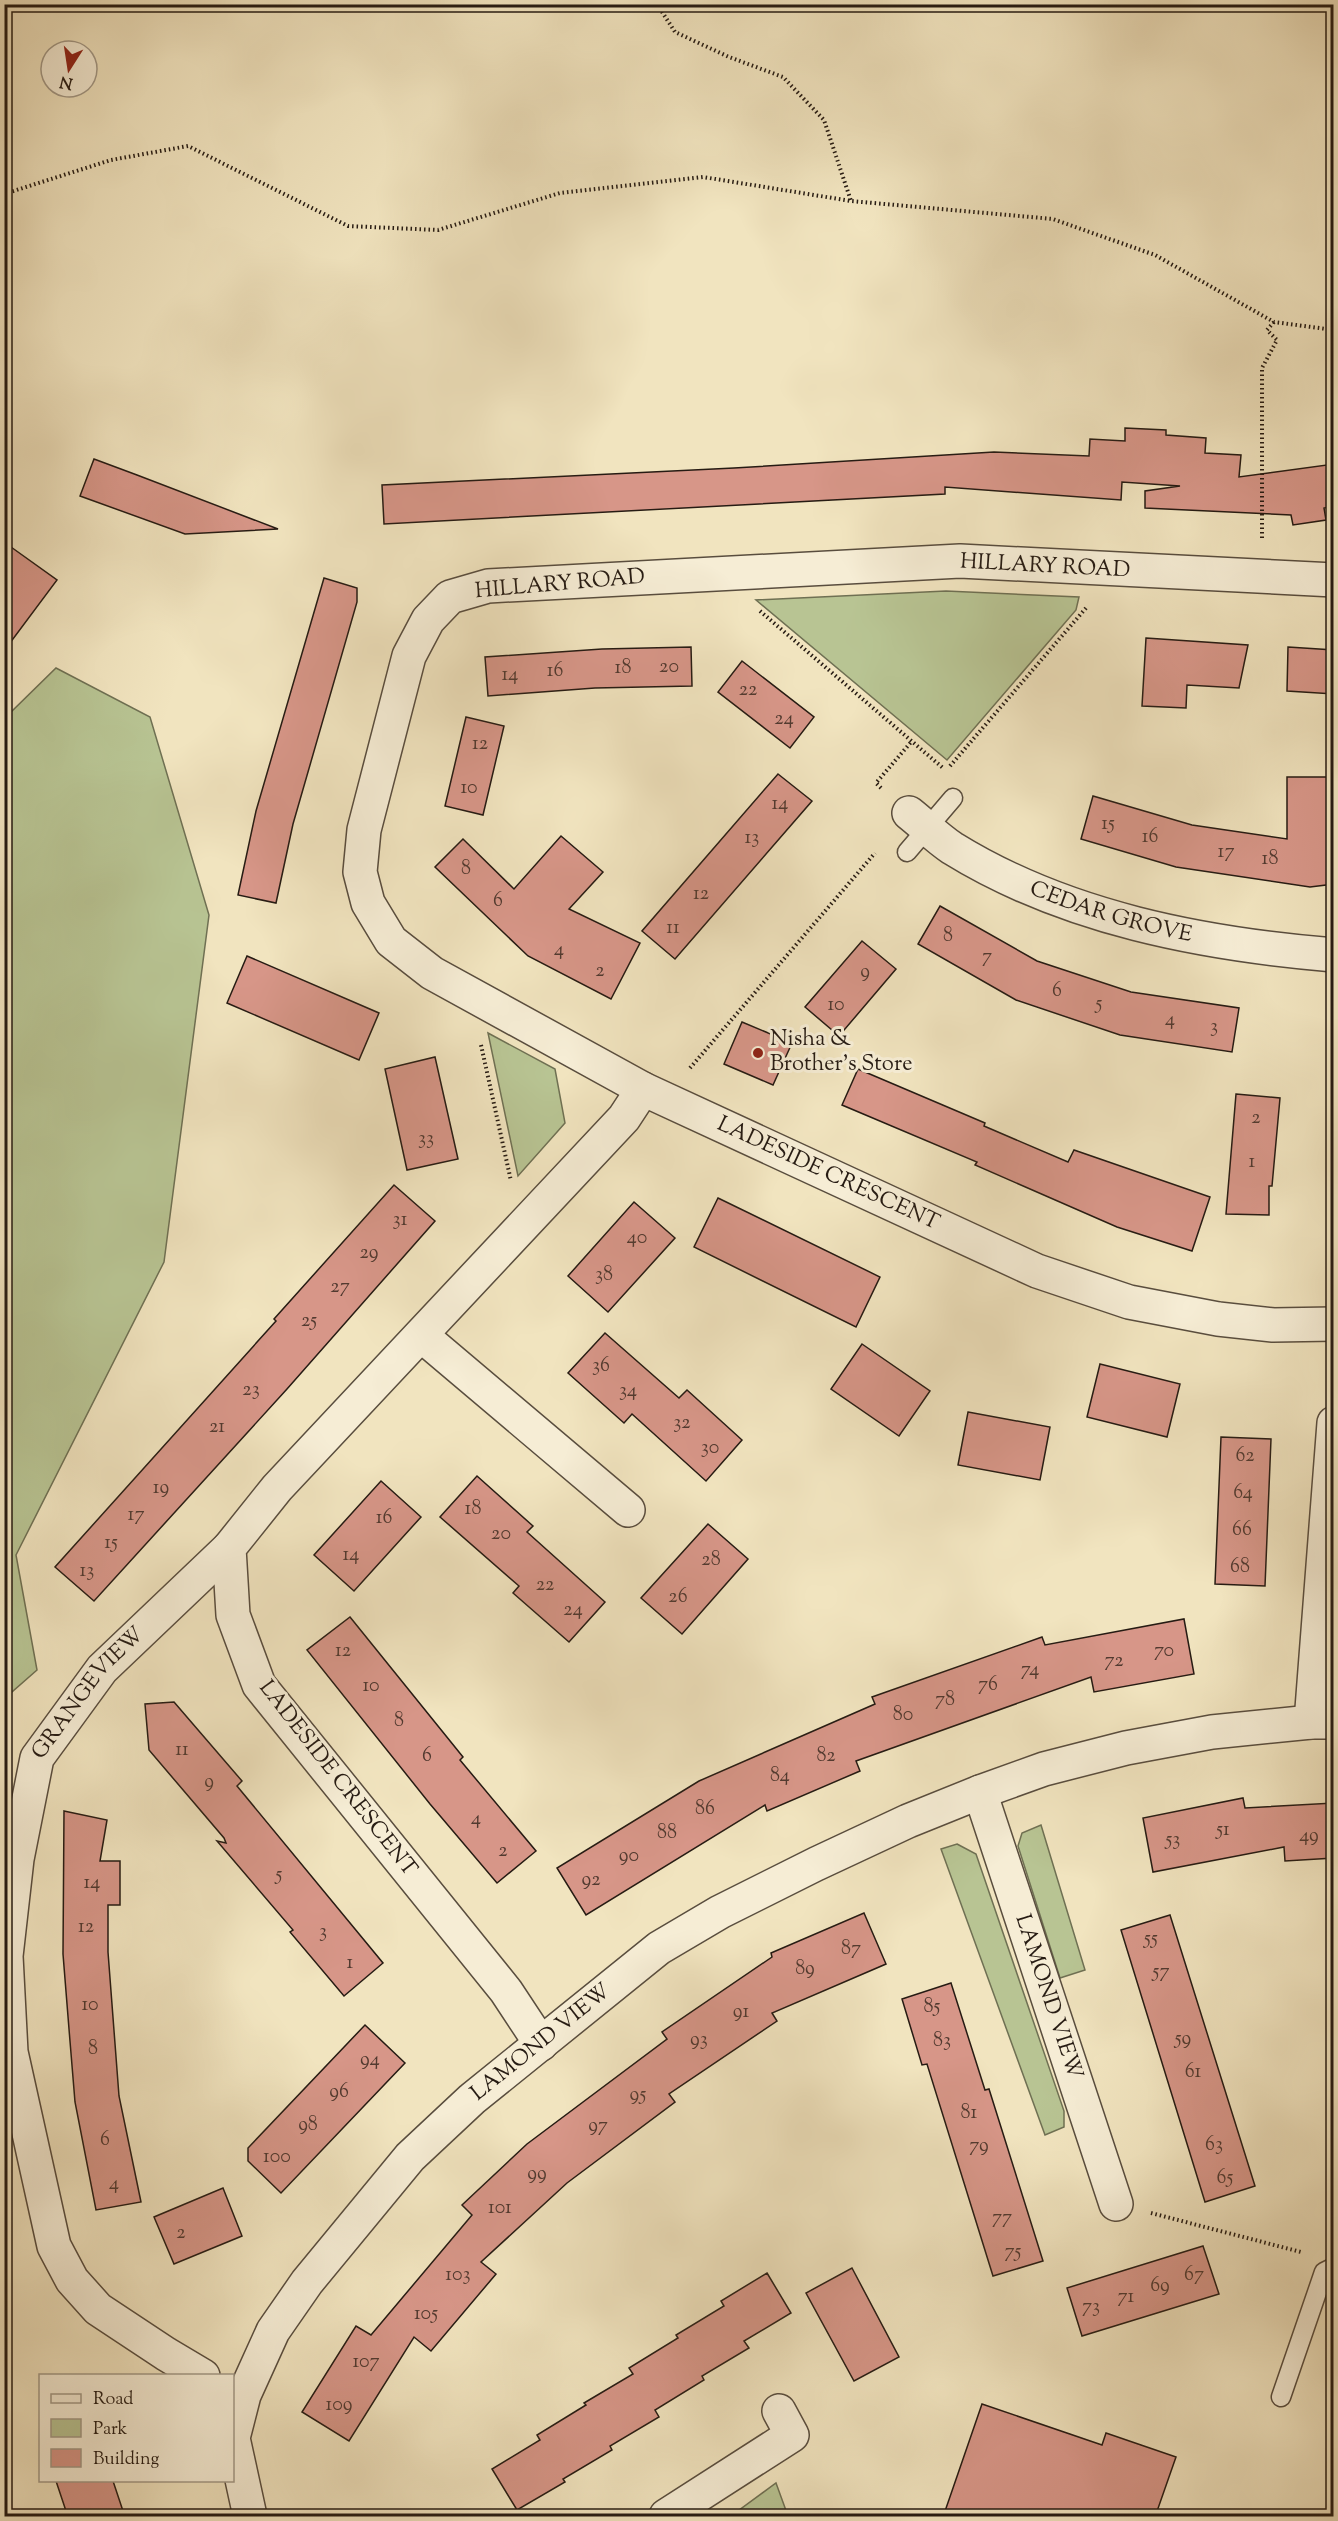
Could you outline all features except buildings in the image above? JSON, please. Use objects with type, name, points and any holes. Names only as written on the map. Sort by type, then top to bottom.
[{"type":"street","name":"HILLARY ROAD","points":[[643,1089],[432,973],[391,941],[368,903],[360,872],[364,830],[409,656],[428,620],[450,597],[488,586],[960,561],[1262,578],[1334,579]]},
{"type":"street","name":"CEDAR GROVE","points":[[914,831],[951,847],[1014,880],[1079,907],[1161,931],[1262,949],[1334,955]]},
{"type":"street","points":[[229,1548],[277,1488],[624,1118],[643,1089]]},
{"type":"street","name":"LADESIDE CRESCENT","points":[[643,1089],[1037,1271],[1129,1302],[1218,1320],[1273,1325],[1334,1324]]},
{"type":"street","points":[[421,1335],[628,1510]]},
{"type":"street","points":[[1322,1722],[1334,1423]]},
{"type":"street","name":"LADESIDE CRESCENT","points":[[229,1548],[233,1615],[259,1685],[506,1991],[541,2044]]},
{"type":"street","name":"GRANGEVIEW","points":[[199,2374],[166,2355],[98,2309],[72,2280],[54,2246],[11,2052],[6,1956],[17,1859],[37,1758],[102,1668],[229,1548]]},
{"type":"street","name":"LAMOND VIEW","points":[[234,2429],[238,2392],[273,2331],[307,2282],[360,2214],[410,2157],[472,2099],[659,1948],[720,1912],[898,1826],[980,1792],[1044,1769],[1126,1748],[1212,1732],[1322,1722]]},
{"type":"street","name":"LAMOND VIEW","points":[[980,1792],[1116,2204]]},
{"type":"street","points":[[666,2517],[792,2434],[779,2411]]},
{"type":"street","points":[[234,2443],[250,2517]]},
{"type":"lane","points":[[914,831],[953,798]]},
{"type":"lane","points":[[1281,2397],[1324,2272],[1334,2267]]},
{"type":"path","points":[[657,4],[675,32],[729,57],[783,77],[824,120],[851,201]]},
{"type":"path","points":[[4,194],[111,160],[188,146],[348,226],[438,230],[560,193],[703,177],[851,201],[1053,219],[1155,255],[1274,322],[1334,330]]},
{"type":"path","points":[[1262,578],[1262,368],[1277,340],[1267,330],[1274,322]]},
{"type":"path","points":[[718,574],[946,770]]},
{"type":"path","points":[[470,993],[521,1226]]},
{"type":"path","points":[[1116,2204],[1311,2254]]},
{"type":"green space","points":[[946,591],[1079,597],[1076,610],[947,760],[756,600]]},
{"type":"green space","points":[[56,668],[150,717],[209,915],[164,1262],[16,1555],[37,1670],[5,1698],[5,707],[12,711]]},
{"type":"green space","points":[[488,1033],[555,1069],[565,1123],[518,1176]]},
{"type":"green space","points":[[1041,1825],[1085,1970],[1060,1978],[1018,1846],[1022,1833]]},
{"type":"green space","points":[[957,1844],[976,1854],[1064,2111],[1064,2127],[1045,2135],[941,1849]]},
{"type":"green space","points":[[776,2483],[788,2516],[731,2516]]},
{"type":"place","name":"Nisha & Brother's Store","points":[[758,1053]]}]
